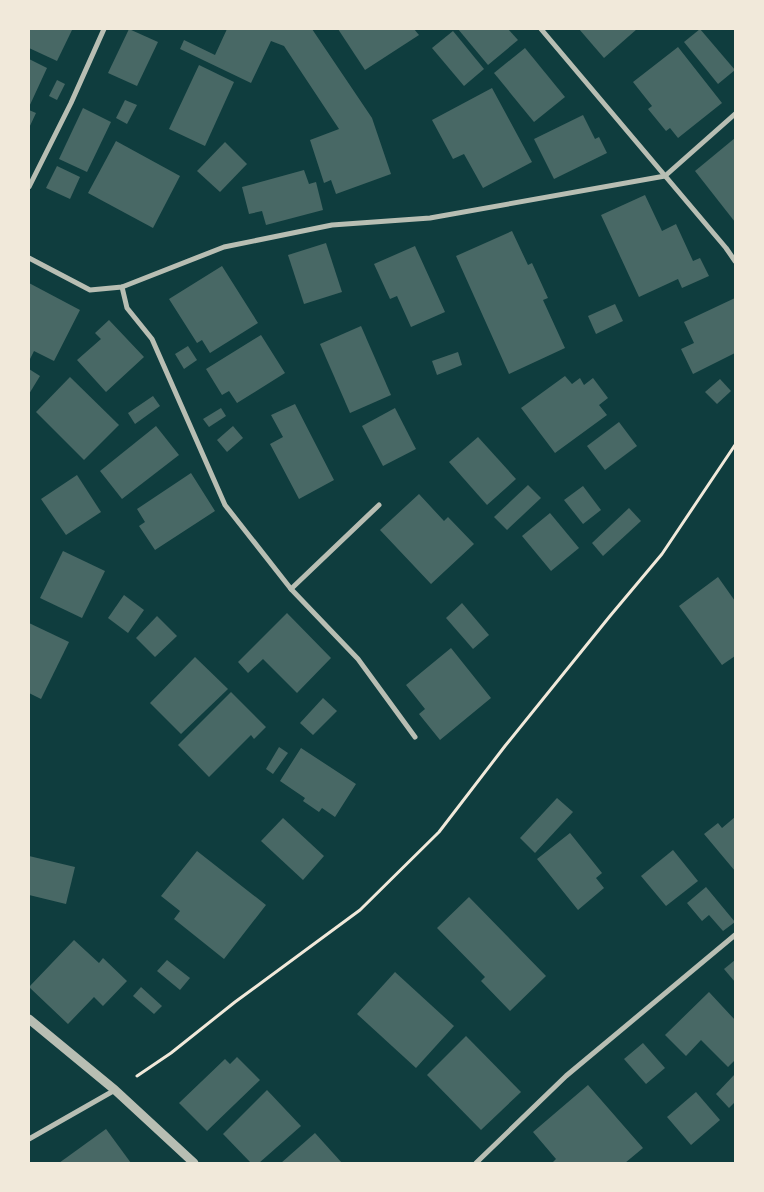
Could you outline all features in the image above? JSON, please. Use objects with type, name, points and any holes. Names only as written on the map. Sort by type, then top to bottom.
[{"type":"street","points":[[29,187],[71,103],[104,29]]},
{"type":"street","points":[[541,29],[735,261]]},
{"type":"street","points":[[29,258],[90,290],[122,287],[224,246],[332,225],[430,218],[665,176],[735,114]]},
{"type":"street","points":[[122,287],[127,308],[152,339],[225,505],[291,589],[358,659],[415,737]]},
{"type":"street","points":[[291,589],[379,505]]},
{"type":"street","points":[[476,1163],[566,1076],[735,935]]},
{"type":"street","points":[[29,1019],[115,1090],[194,1163]]},
{"type":"street","points":[[29,1139],[115,1090]]},
{"type":"path","points":[[115,1090],[171,1053],[235,1002],[360,910],[439,832],[505,746],[662,554],[735,445]]},
{"type":"building","points":[[29,29],[72,30],[57,61],[29,48]]},
{"type":"building","points":[[129,29],[158,42],[137,86],[108,73]]},
{"type":"building","points":[[227,29],[312,29],[372,118],[391,174],[336,194],[331,180],[324,183],[310,140],[339,129],[284,46],[271,41],[251,83],[180,49],[184,40],[215,55]]},
{"type":"building","points":[[338,29],[414,29],[419,35],[365,70]]},
{"type":"building","points":[[458,29],[508,29],[518,40],[488,65]]},
{"type":"building","points":[[579,29],[637,29],[604,58]]},
{"type":"building","points":[[700,29],[735,70],[718,84],[684,42]]},
{"type":"building","points":[[453,31],[484,69],[464,86],[432,48]]},
{"type":"building","points":[[678,47],[722,103],[678,138],[670,128],[666,131],[648,109],[652,106],[633,82]]},
{"type":"building","points":[[525,48],[565,97],[534,122],[494,73]]},
{"type":"building","points":[[29,59],[47,68],[29,107]]},
{"type":"building","points":[[199,65],[234,82],[205,146],[169,129]]},
{"type":"building","points":[[57,80],[65,84],[57,100],[49,96]]},
{"type":"building","points":[[492,88],[532,162],[483,188],[464,154],[453,159],[432,120]]},
{"type":"building","points":[[125,100],[137,105],[127,124],[116,118]]},
{"type":"building","points":[[83,108],[111,122],[87,172],[59,159]]},
{"type":"building","points":[[29,110],[36,113],[29,128]]},
{"type":"building","points":[[583,115],[595,139],[599,137],[607,153],[554,179],[534,139]]},
{"type":"building","points":[[735,138],[735,222],[695,171]]},
{"type":"building","points":[[116,141],[180,176],[153,228],[88,193]]},
{"type":"building","points":[[225,142],[247,164],[220,192],[197,171]]},
{"type":"building","points":[[57,166],[80,177],[70,199],[46,188]]},
{"type":"building","points":[[304,170],[309,184],[316,182],[323,210],[266,225],[262,211],[249,214],[242,187]]},
{"type":"building","points":[[645,195],[662,231],[676,224],[693,261],[700,258],[709,276],[682,288],[678,279],[639,297],[601,215]]},
{"type":"building","points":[[512,231],[528,265],[532,263],[548,298],[543,300],[565,348],[509,374],[456,256]]},
{"type":"building","points":[[326,243],[342,292],[304,304],[288,255]]},
{"type":"building","points":[[415,246],[445,312],[411,327],[397,296],[390,299],[374,264]]},
{"type":"building","points":[[222,266],[258,323],[210,353],[202,340],[197,343],[169,299]]},
{"type":"building","points":[[29,283],[80,310],[54,361],[34,351],[29,361]]},
{"type":"building","points":[[735,298],[735,353],[693,374],[681,349],[694,343],[684,322]]},
{"type":"building","points":[[615,304],[623,321],[596,334],[588,316]]},
{"type":"building","points":[[109,320],[144,357],[106,392],[77,360],[101,339],[95,333]]},
{"type":"building","points":[[361,326],[391,395],[350,413],[320,344]]},
{"type":"building","points":[[261,335],[285,373],[237,403],[229,391],[222,395],[206,369]]},
{"type":"building","points":[[188,346],[197,360],[184,369],[175,354]]},
{"type":"building","points":[[458,352],[462,365],[437,375],[432,361]]},
{"type":"building","points":[[29,369],[40,376],[29,394]]},
{"type":"building","points":[[565,376],[572,384],[580,378],[584,385],[593,378],[608,398],[599,405],[607,415],[555,453],[521,408]]},
{"type":"building","points":[[70,377],[119,425],[84,460],[36,412]]},
{"type":"building","points":[[720,379],[731,391],[717,404],[705,392]]},
{"type":"building","points":[[153,396],[160,406],[135,424],[128,413]]},
{"type":"building","points":[[295,404],[334,480],[299,499],[270,444],[283,437],[271,415]]},
{"type":"building","points":[[221,408],[226,416],[209,427],[203,419]]},
{"type":"building","points":[[395,408],[416,449],[383,466],[362,426]]},
{"type":"building","points":[[619,422],[637,446],[605,470],[587,446]]},
{"type":"building","points":[[156,426],[179,455],[122,499],[100,471]]},
{"type":"building","points":[[233,426],[243,438],[227,452],[217,440]]},
{"type":"building","points":[[478,437],[516,479],[487,505],[449,462]]},
{"type":"building","points":[[191,473],[215,511],[155,550],[139,526],[145,522],[137,509]]},
{"type":"building","points":[[77,475],[101,512],[66,535],[41,499]]},
{"type":"building","points":[[528,485],[541,498],[507,530],[494,517]]},
{"type":"building","points":[[583,486],[601,510],[583,524],[564,500]]},
{"type":"building","points":[[419,494],[444,521],[448,517],[474,544],[431,584],[380,530]]},
{"type":"building","points":[[629,508],[641,521],[603,556],[592,543]]},
{"type":"building","points":[[550,513],[579,548],[551,571],[522,536]]},
{"type":"building","points":[[63,551],[105,571],[82,618],[40,598]]},
{"type":"building","points":[[718,577],[735,601],[735,656],[722,665],[679,606]]},
{"type":"building","points":[[124,595],[144,610],[128,633],[108,618]]},
{"type":"building","points":[[462,603],[489,635],[473,649],[446,618]]},
{"type":"building","points":[[287,613],[331,658],[297,693],[263,659],[248,673],[238,662]]},
{"type":"building","points":[[157,616],[177,636],[155,657],[136,638]]},
{"type":"building","points":[[29,623],[69,642],[41,699],[29,693]]},
{"type":"building","points":[[451,648],[491,698],[440,740],[419,714],[425,709],[406,685]]},
{"type":"building","points":[[195,657],[228,689],[181,734],[150,703]]},
{"type":"building","points":[[231,692],[266,727],[254,739],[251,735],[209,777],[178,745]]},
{"type":"building","points":[[323,698],[337,711],[313,735],[300,723]]},
{"type":"building","points":[[279,747],[288,753],[273,774],[266,769]]},
{"type":"building","points":[[301,748],[356,784],[335,817],[322,808],[319,812],[303,801],[305,798],[280,781]]},
{"type":"building","points":[[557,798],[573,812],[535,853],[520,838]]},
{"type":"building","points":[[735,817],[735,871],[704,834],[718,823],[722,828]]},
{"type":"building","points":[[283,818],[324,856],[303,880],[261,841]]},
{"type":"building","points":[[570,833],[602,873],[596,878],[604,888],[578,910],[537,859]]},
{"type":"building","points":[[673,850],[698,881],[666,906],[641,876]]},
{"type":"building","points":[[197,851],[266,905],[224,959],[174,919],[180,911],[161,896]]},
{"type":"building","points":[[29,856],[75,867],[66,904],[29,895]]},
{"type":"building","points":[[706,887],[735,922],[723,931],[709,915],[702,921],[687,903]]},
{"type":"building","points":[[469,897],[546,976],[510,1011],[481,981],[485,977],[437,928]]},
{"type":"building","points":[[74,940],[99,963],[103,958],[127,981],[103,1006],[94,997],[68,1024],[29,987]]},
{"type":"building","points":[[167,960],[190,978],[180,990],[157,971]]},
{"type":"building","points":[[735,960],[735,982],[724,969]]},
{"type":"building","points":[[395,972],[454,1026],[416,1068],[357,1014]]},
{"type":"building","points":[[141,987],[162,1006],[154,1014],[133,996]]},
{"type":"building","points":[[709,992],[735,1020],[735,1060],[728,1067],[701,1040],[686,1056],[665,1035]]},
{"type":"building","points":[[466,1036],[521,1092],[481,1130],[427,1075]]},
{"type":"building","points":[[643,1043],[665,1068],[646,1084],[624,1059]]},
{"type":"building","points":[[237,1057],[260,1080],[207,1131],[179,1103],[225,1059],[230,1064]]},
{"type":"building","points":[[735,1074],[735,1102],[729,1108],[716,1094]]},
{"type":"building","points":[[588,1085],[643,1148],[625,1163],[552,1163],[556,1159],[533,1132]]},
{"type":"building","points":[[267,1090],[301,1126],[259,1163],[251,1163],[223,1134]]},
{"type":"building","points":[[696,1092],[720,1120],[691,1145],[667,1117]]},
{"type":"building","points":[[106,1129],[131,1163],[59,1163]]},
{"type":"building","points":[[315,1133],[342,1163],[281,1163]]}]
